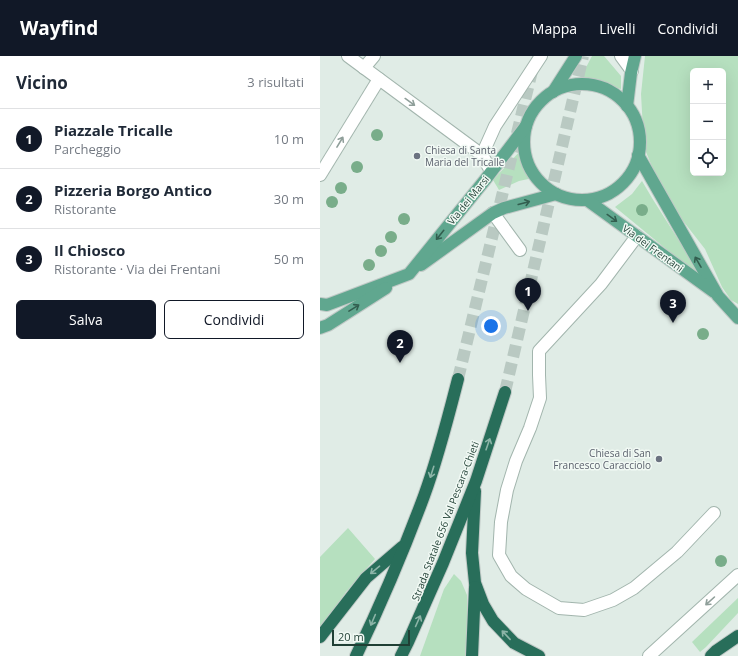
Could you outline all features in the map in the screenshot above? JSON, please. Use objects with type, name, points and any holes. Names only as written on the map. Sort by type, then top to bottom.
[{"type":"highway","points":[[356,656],[405,546],[424,496],[444,435],[458,379]]},
{"type":"highway","name":"Strada Statale 656 Val Pescara-Chieti","points":[[401,656],[443,563],[476,481],[505,392]]},
{"type":"highway","points":[[472,656],[476,583],[472,553],[476,481]]},
{"type":"highway","points":[[320,637],[366,578],[405,546]]},
{"type":"highway","points":[[476,583],[483,604],[493,621],[514,643],[539,656]]},
{"type":"highway","points":[[710,656],[738,636]]},
{"type":"main road","points":[[553,92],[576,56]]},
{"type":"main road","points":[[627,106],[635,56]]},
{"type":"main road","points":[[584,84],[601,87],[615,94],[627,106],[636,121],[640,138],[638,155],[632,172],[620,185],[604,195],[587,200],[571,199],[556,194],[540,182],[529,166],[524,146],[526,126],[532,112],[541,100],[568,85],[584,84]]},
{"type":"main road","name":"Via dei Marsi","points":[[320,304],[327,305],[409,274],[526,126]]},
{"type":"main road","name":"Via dei Frentani","points":[[638,155],[718,296]]},
{"type":"main road","name":"Via dei Marsi","points":[[320,328],[328,325],[409,274],[493,213],[504,208],[556,194]]},
{"type":"main road","name":"Via dei Frentani","points":[[587,200],[718,296],[738,318]]},
{"type":"street","points":[[348,56],[482,155],[491,171]]},
{"type":"street","points":[[364,68],[374,56]]},
{"type":"street","points":[[482,155],[495,126],[541,56]]},
{"type":"street","points":[[621,56],[632,71]]},
{"type":"street","points":[[320,175],[379,79]]},
{"type":"street","points":[[493,213],[520,250]]},
{"type":"street","points":[[636,236],[601,284],[539,351],[538,375],[540,398],[530,428],[516,460],[507,490],[501,522],[499,555],[511,576],[526,589],[559,608],[584,610],[613,600],[634,588],[677,552],[714,513]]},
{"type":"street","points":[[649,656],[738,575]]},
{"type":"green space","points":[[592,56],[604,56],[621,76],[621,89],[591,81],[579,81]]},
{"type":"green space","points":[[645,56],[738,56],[738,304],[731,300],[722,287],[705,249],[680,217],[657,179],[644,147],[641,94]]},
{"type":"green space","points":[[522,149],[527,168],[533,178],[519,181],[499,190],[493,180]]},
{"type":"green space","points":[[642,181],[700,274],[682,262],[615,207],[632,194]]},
{"type":"green space","points":[[348,528],[375,559],[346,592],[320,630],[320,557]]},
{"type":"green space","points":[[454,574],[461,581],[467,595],[465,656],[420,656],[444,589]]},
{"type":"green space","points":[[738,598],[738,613],[700,652],[692,642]]},
{"type":"tunnel","points":[[505,392],[583,56]]},
{"type":"tunnel","points":[[458,379],[532,71]]},
{"type":"place","name":"Chiesa di Santa Maria del Tricalle","points":[[417,156]]},
{"type":"place","name":"Piazzale Tricalle","points":[[528,311]]},
{"type":"place","name":"Il Chiosco","points":[[673,323]]},
{"type":"place","name":"Pizzeria Borgo Antico","points":[[400,363]]},
{"type":"place","name":"Chiesa di San Francesco Caracciolo","points":[[659,459]]}]
